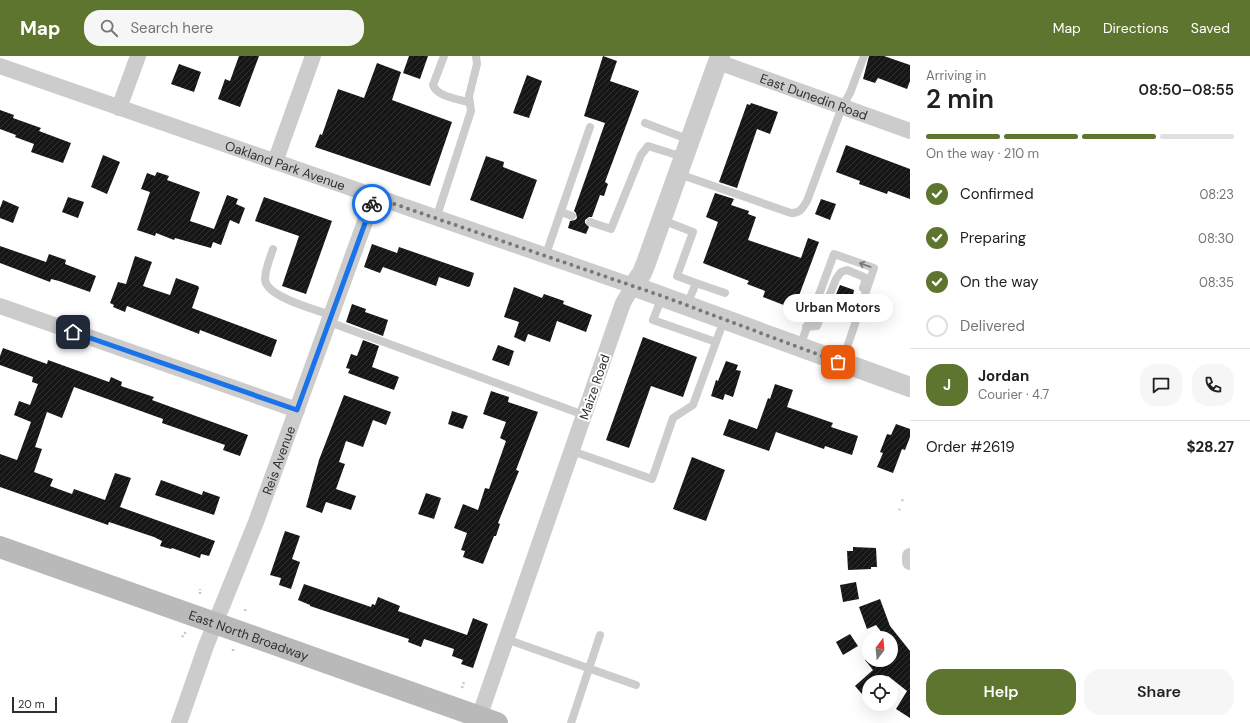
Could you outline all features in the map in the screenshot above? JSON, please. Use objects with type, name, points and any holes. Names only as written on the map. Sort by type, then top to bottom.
[{"type":"main road","name":"East North Broadway","points":[[0,547],[484,721]]},
{"type":"street","points":[[119,108],[138,56]]},
{"type":"street","points":[[275,162],[313,56]]},
{"type":"street","name":"East Dunedin Road","points":[[719,59],[842,107],[910,131]]},
{"type":"street","name":"Maize Road","points":[[484,721],[506,639],[584,415],[624,303],[642,273],[685,158],[719,59]]},
{"type":"street","name":"Oakland Park Avenue","points":[[0,66],[436,219],[725,318],[842,363],[910,386]]},
{"type":"street","name":"Reis Avenue","points":[[179,723],[214,624],[256,522],[374,197]]},
{"type":"street","points":[[0,306],[297,410]]},
{"type":"street","points":[[910,556],[910,562]]},
{"type":"lane","points":[[444,56],[433,85],[435,89],[440,93],[470,103]]},
{"type":"lane","points":[[436,219],[471,111],[470,89],[477,64],[476,56]]},
{"type":"lane","points":[[590,222],[611,229],[642,155],[648,146],[685,158],[791,213],[797,213],[802,210],[807,201],[842,107],[850,93],[864,56]]},
{"type":"lane","points":[[645,123],[685,158]]},
{"type":"lane","points":[[545,256],[590,127]]},
{"type":"lane","points":[[561,212],[572,216]]},
{"type":"lane","points":[[662,220],[693,232],[677,276],[725,293]]},
{"type":"lane","points":[[273,249],[265,279],[267,287],[275,294],[330,319],[584,415]]},
{"type":"lane","points":[[800,346],[834,254],[874,268],[842,363]]},
{"type":"lane","points":[[806,327],[818,326],[836,279],[841,272],[847,270],[864,277],[866,282],[855,317],[856,322]]},
{"type":"lane","points":[[687,305],[696,283]]},
{"type":"lane","points":[[662,296],[653,320],[716,342]]},
{"type":"lane","points":[[572,451],[652,479],[673,418],[693,405],[725,318]]},
{"type":"lane","points":[[571,723],[600,635]]},
{"type":"lane","points":[[506,639],[636,686]]},
{"type":"path","points":[[200,588],[200,594]]},
{"type":"path","points":[[245,611],[246,607]]},
{"type":"path","points":[[182,637],[186,631]]},
{"type":"path","points":[[462,688],[464,682]]},
{"type":"building","points":[[239,56],[259,56],[240,107],[218,99],[225,79],[230,81]]},
{"type":"building","points":[[409,56],[428,56],[420,79],[403,73]]},
{"type":"building","points":[[603,56],[617,61],[610,81],[639,91],[605,182],[608,184],[604,196],[600,195],[592,217],[585,220],[585,223],[589,227],[586,234],[568,228],[570,221],[577,218],[574,211],[605,123],[584,116]]},
{"type":"building","points":[[869,56],[884,56],[910,65],[910,81],[907,89],[878,78],[875,83],[863,79]]},
{"type":"building","points":[[377,63],[401,72],[392,100],[452,122],[430,186],[315,147],[320,134],[322,135],[338,89],[364,98]]},
{"type":"building","points":[[179,64],[201,72],[194,92],[171,84]]},
{"type":"building","points":[[527,75],[542,81],[529,118],[513,113]]},
{"type":"building","points":[[751,103],[778,112],[770,134],[757,129],[737,188],[719,182],[747,104],[750,105]]},
{"type":"building","points":[[0,110],[14,115],[13,118],[41,128],[39,131],[71,143],[63,163],[31,152],[34,144],[15,137],[16,135],[0,129]]},
{"type":"building","points":[[846,145],[910,169],[910,199],[888,191],[887,194],[859,184],[860,181],[836,172]]},
{"type":"building","points":[[103,155],[120,162],[107,194],[91,187]]},
{"type":"building","points":[[486,156],[504,162],[503,167],[537,180],[523,219],[470,200]]},
{"type":"building","points":[[157,172],[169,176],[167,180],[200,192],[190,221],[214,229],[227,195],[238,199],[236,204],[245,208],[239,224],[230,220],[221,245],[213,242],[211,248],[175,238],[174,240],[156,233],[155,236],[137,230],[150,192],[141,189],[147,173],[155,176]]},
{"type":"building","points":[[715,193],[734,199],[731,205],[749,211],[748,214],[756,217],[748,240],[801,258],[808,238],[819,242],[794,309],[763,297],[765,291],[747,284],[749,281],[703,263],[718,222],[706,217]]},
{"type":"building","points":[[68,197],[84,202],[78,218],[62,212]]},
{"type":"building","points":[[264,197],[332,221],[306,294],[282,286],[299,236],[255,221]]},
{"type":"building","points":[[821,199],[836,204],[830,220],[815,214]]},
{"type":"building","points":[[3,200],[19,207],[13,223],[0,218],[0,208]]},
{"type":"building","points":[[372,244],[397,253],[399,247],[474,273],[470,286],[468,287],[439,277],[436,286],[383,267],[380,273],[364,267]]},
{"type":"building","points":[[0,246],[46,262],[49,254],[66,260],[65,264],[96,276],[90,292],[51,279],[50,282],[0,263]]},
{"type":"building","points":[[135,256],[152,262],[143,286],[170,295],[176,278],[198,286],[199,288],[192,308],[277,340],[271,357],[200,330],[199,334],[127,306],[125,312],[113,307],[114,305],[110,303],[118,282],[126,284]]},
{"type":"building","points":[[840,285],[854,290],[853,296],[855,296],[846,322],[827,315]]},
{"type":"building","points":[[514,287],[542,298],[544,294],[564,301],[563,304],[592,315],[586,332],[557,321],[550,342],[528,334],[525,342],[514,337],[519,322],[504,317]]},
{"type":"building","points":[[352,304],[366,309],[365,312],[388,320],[383,336],[346,322]]},
{"type":"building","points":[[643,337],[697,357],[683,397],[651,386],[629,448],[606,440]]},
{"type":"building","points":[[363,340],[379,346],[372,367],[399,377],[394,390],[348,373],[350,369],[346,368],[351,354],[357,356]]},
{"type":"building","points":[[498,345],[514,351],[509,366],[492,360]]},
{"type":"building","points":[[3,348],[47,364],[48,360],[109,382],[111,377],[122,382],[121,386],[154,397],[152,400],[248,435],[240,456],[223,450],[225,445],[162,423],[163,419],[74,387],[62,418],[47,412],[35,447],[42,449],[34,472],[53,479],[50,486],[72,494],[74,489],[105,500],[115,473],[131,478],[120,507],[215,541],[209,556],[201,554],[200,558],[172,548],[160,546],[162,541],[154,537],[109,522],[108,525],[0,487],[0,454],[17,460],[31,422],[14,415],[19,401],[30,405],[38,384],[32,382],[33,377],[0,365],[0,356]]},
{"type":"building","points":[[726,361],[738,365],[736,370],[741,371],[733,397],[725,394],[723,400],[711,396],[716,380],[718,381]]},
{"type":"building","points":[[775,384],[793,390],[787,407],[833,423],[831,427],[858,436],[852,455],[825,446],[824,449],[776,432],[769,451],[723,435],[729,419],[757,429],[768,398],[770,399]]},
{"type":"building","points":[[491,391],[509,397],[508,402],[538,412],[516,470],[519,471],[498,523],[500,524],[496,536],[494,536],[483,564],[463,557],[465,551],[461,550],[467,533],[454,528],[463,504],[478,510],[485,488],[489,489],[506,441],[500,438],[506,422],[483,414]]},
{"type":"building","points":[[344,395],[391,412],[386,425],[373,420],[363,447],[346,441],[339,462],[345,464],[336,489],[356,496],[351,510],[326,502],[322,513],[306,507],[319,460]]},
{"type":"building","points":[[452,411],[468,416],[463,429],[448,424]]},
{"type":"building","points":[[896,424],[910,429],[910,437],[905,450],[902,449],[893,473],[877,467],[883,453],[880,452],[887,434],[891,435]]},
{"type":"building","points":[[692,457],[725,470],[706,521],[673,509]]},
{"type":"building","points":[[161,480],[202,495],[203,491],[220,497],[214,515],[155,495]]},
{"type":"building","points":[[426,493],[441,498],[434,519],[418,514]]},
{"type":"building","points":[[285,531],[300,536],[292,559],[300,562],[291,589],[279,585],[281,578],[270,575]]},
{"type":"building","points":[[853,547],[876,548],[877,567],[871,567],[871,569],[848,570],[847,551],[853,551]]},
{"type":"building","points":[[856,582],[859,599],[843,602],[840,585]]},
{"type":"building","points":[[304,584],[371,607],[372,604],[375,605],[378,597],[400,606],[398,611],[467,635],[473,618],[488,624],[473,668],[461,664],[463,660],[452,656],[454,649],[424,639],[421,647],[408,642],[409,639],[310,606],[298,600]]},
{"type":"building","points":[[880,599],[890,626],[894,631],[881,631],[876,625],[867,629],[859,607]]},
{"type":"building","points":[[850,634],[858,646],[843,655],[836,642]]},
{"type":"building","points":[[898,636],[910,651],[910,718],[898,710],[898,706],[907,691],[898,684],[898,675],[867,675],[873,670],[871,667],[898,667]]},
{"type":"building","points":[[862,680],[862,694],[855,686]]},
{"type":"way so far","points":[[372,204],[374,197],[725,318],[838,362]]},
{"type":"place","name":"Urban Motors","points":[[838,362]]},
{"type":"route","points":[[73,332],[297,410],[372,204]]}]
